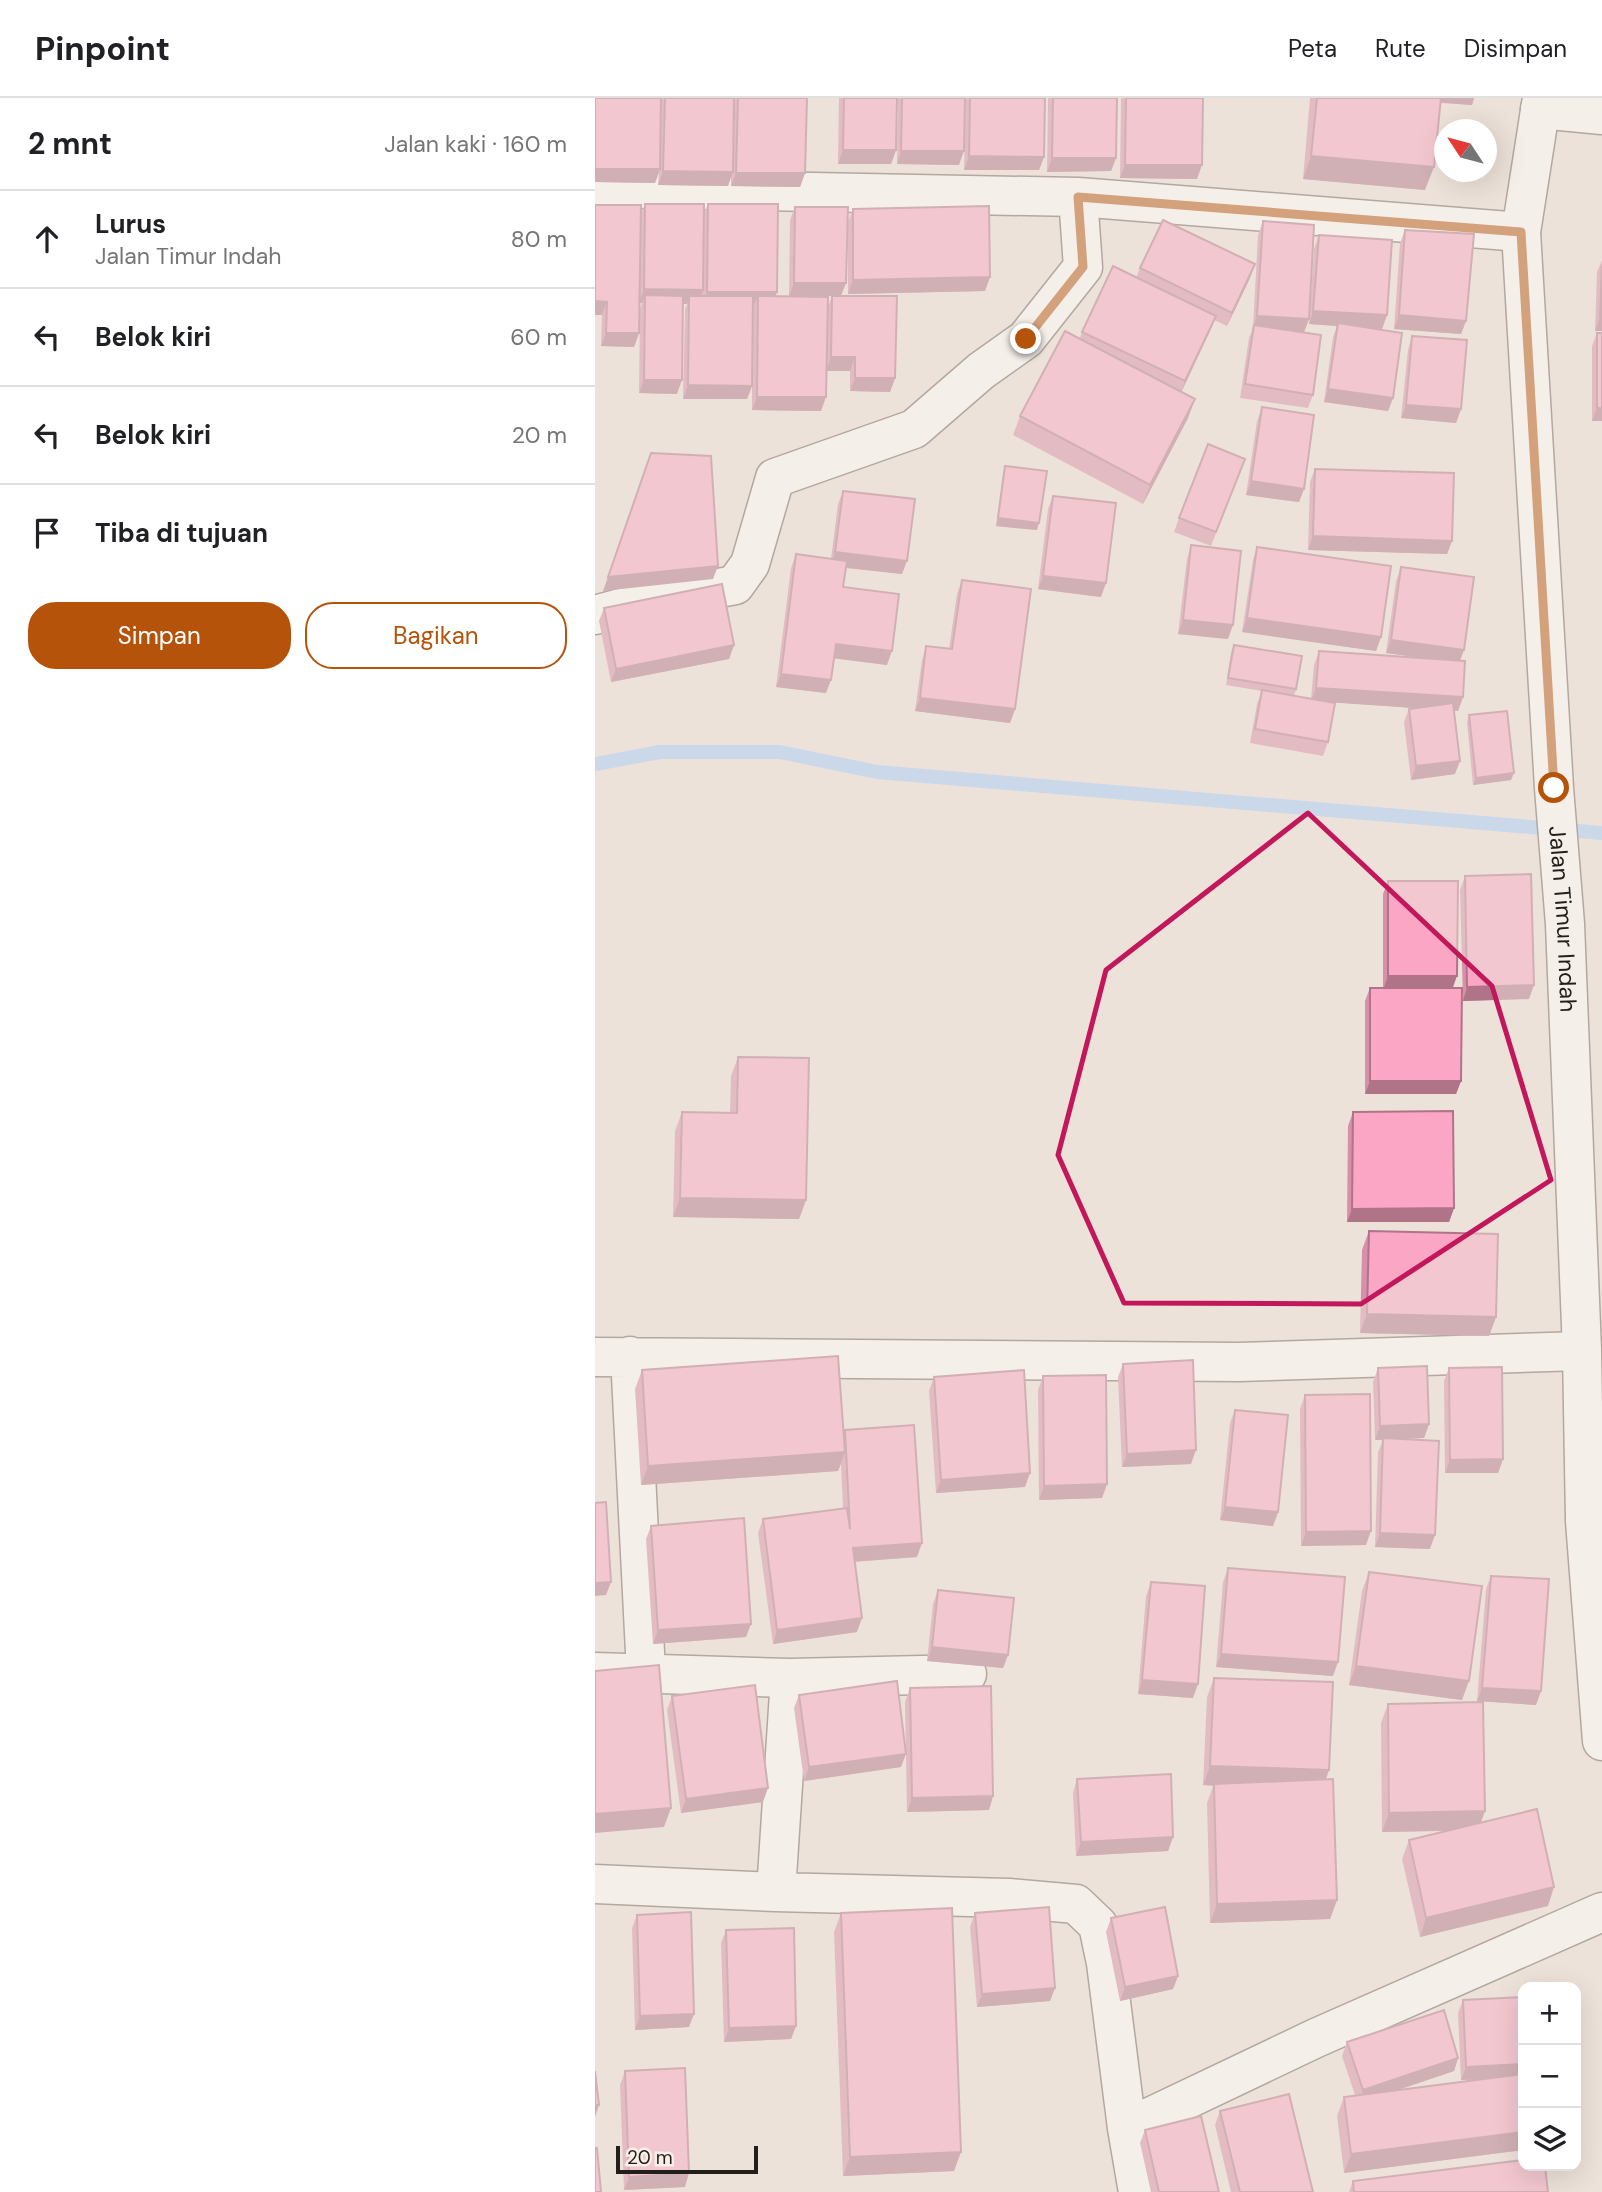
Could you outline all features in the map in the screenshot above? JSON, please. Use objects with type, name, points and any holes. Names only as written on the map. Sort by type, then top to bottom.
[{"type":"street","points":[[1541,103],[1602,115]]},
{"type":"street","name":"Jalan Timur Indah","points":[[1541,103],[1521,232],[1554,788],[1565,924],[1582,1351],[1585,1521],[1602,1741]]},
{"type":"street","points":[[802,191],[803,151]]},
{"type":"street","points":[[595,188],[1078,197],[1521,232]]},
{"type":"street","points":[[595,615],[635,604],[735,585],[750,564],[775,478],[914,429],[981,372],[1026,339],[1083,267],[1078,197]]},
{"type":"street","points":[[646,1672],[612,1356],[1239,1362],[1582,1351]]},
{"type":"street","points":[[595,1672],[790,1678],[967,1674]]},
{"type":"street","points":[[776,1892],[790,1678]]},
{"type":"street","points":[[595,1884],[1009,1898],[1076,1903],[1098,1925],[1107,1964],[1126,2128],[1138,2192]]},
{"type":"street","points":[[1126,2128],[1316,2038],[1602,1912]]},
{"type":"highlighted area","points":[[1308,813],[1492,986],[1551,1180],[1361,1304],[1124,1303],[1058,1155],[1106,970]]},
{"type":"building","points":[[595,98],[661,98],[660,169],[595,169]]},
{"type":"building","points":[[665,98],[734,98],[733,172],[663,171]]},
{"type":"building","points":[[738,98],[807,98],[805,173],[736,173]]},
{"type":"building","points":[[844,98],[897,98],[896,150],[843,150]]},
{"type":"building","points":[[902,98],[965,98],[964,151],[901,151]]},
{"type":"building","points":[[970,98],[1045,98],[1044,157],[969,156]]},
{"type":"building","points":[[1053,98],[1117,98],[1116,158],[1052,158]]},
{"type":"building","points":[[1126,98],[1203,98],[1202,165],[1125,165]]},
{"type":"building","points":[[1317,98],[1441,98],[1439,119],[1434,119],[1434,167],[1311,156]]},
{"type":"building","points":[[645,204],[704,204],[703,290],[644,289]]},
{"type":"building","points":[[708,204],[778,204],[777,292],[707,292]]},
{"type":"building","points":[[595,205],[641,205],[639,333],[606,333],[607,302],[595,301]]},
{"type":"building","points":[[989,206],[990,277],[853,280],[853,209]]},
{"type":"building","points":[[795,207],[848,207],[846,283],[794,283]]},
{"type":"building","points":[[1163,220],[1255,264],[1232,313],[1140,268]]},
{"type":"building","points":[[1263,221],[1314,225],[1309,319],[1257,316]]},
{"type":"building","points":[[1405,230],[1474,234],[1466,321],[1399,315]]},
{"type":"building","points":[[1319,235],[1392,240],[1387,315],[1313,311]]},
{"type":"building","points":[[1113,266],[1216,316],[1185,381],[1082,332]]},
{"type":"building","points":[[1602,266],[1602,317],[1600,317]]},
{"type":"building","points":[[645,295],[683,296],[682,380],[644,380]]},
{"type":"building","points":[[689,296],[753,296],[752,386],[688,385]]},
{"type":"building","points":[[758,296],[828,297],[826,397],[757,397]]},
{"type":"building","points":[[832,296],[897,296],[895,378],[855,378],[855,357],[831,357]]},
{"type":"building","points":[[1338,323],[1402,333],[1393,398],[1328,389]]},
{"type":"building","points":[[1254,325],[1321,335],[1313,395],[1245,384]]},
{"type":"building","points":[[1065,331],[1195,399],[1150,485],[1020,416]]},
{"type":"building","points":[[1597,333],[1602,333],[1602,408],[1597,408]]},
{"type":"building","points":[[1412,336],[1467,340],[1461,409],[1406,405]]},
{"type":"building","points":[[1262,407],[1314,415],[1304,489],[1251,481]]},
{"type":"building","points":[[1208,444],[1245,459],[1216,532],[1179,518]]},
{"type":"building","points":[[651,453],[711,456],[718,566],[608,577]]},
{"type":"building","points":[[1005,466],[1047,471],[1039,523],[998,518]]},
{"type":"building","points":[[1315,469],[1454,473],[1452,541],[1313,536]]},
{"type":"building","points":[[843,491],[915,499],[907,561],[835,552]]},
{"type":"building","points":[[1053,496],[1116,503],[1106,583],[1043,576]]},
{"type":"building","points":[[1191,545],[1241,551],[1233,625],[1183,620]]},
{"type":"building","points":[[1257,547],[1391,566],[1381,637],[1247,618]]},
{"type":"building","points":[[796,554],[847,561],[843,587],[899,594],[892,651],[836,644],[831,680],[781,674]]},
{"type":"building","points":[[1401,567],[1474,577],[1464,650],[1391,640]]},
{"type":"building","points":[[962,580],[1031,589],[1015,709],[920,698],[926,646],[952,649]]},
{"type":"building","points":[[722,584],[734,645],[616,669],[604,608]]},
{"type":"building","points":[[1234,645],[1302,656],[1296,689],[1228,678]]},
{"type":"building","points":[[1319,651],[1465,661],[1463,697],[1316,688]]},
{"type":"building","points":[[1262,690],[1335,703],[1328,742],[1255,729]]},
{"type":"building","points":[[1453,703],[1460,761],[1416,766],[1409,709]]},
{"type":"building","points":[[1507,711],[1514,773],[1476,778],[1469,715]]},
{"type":"building","points":[[1531,874],[1534,985],[1467,987],[1465,876]]},
{"type":"building","points":[[1388,881],[1458,881],[1457,976],[1388,976]]},
{"type":"building","points":[[1370,988],[1462,988],[1461,1081],[1370,1081]]},
{"type":"building","points":[[738,1057],[809,1058],[806,1200],[680,1198],[682,1112],[737,1113]]},
{"type":"building","points":[[1453,1111],[1454,1208],[1352,1209],[1353,1112]]},
{"type":"building","points":[[1369,1231],[1498,1234],[1496,1317],[1367,1314]]},
{"type":"building","points":[[838,1356],[845,1452],[648,1466],[642,1370]]},
{"type":"building","points":[[1193,1360],[1196,1450],[1127,1454],[1123,1364]]},
{"type":"building","points":[[1427,1366],[1429,1424],[1380,1426],[1378,1368]]},
{"type":"building","points":[[1502,1367],[1503,1459],[1450,1460],[1449,1368]]},
{"type":"building","points":[[1024,1370],[1030,1473],[941,1480],[934,1377]]},
{"type":"building","points":[[1106,1375],[1107,1484],[1044,1486],[1043,1376]]},
{"type":"building","points":[[1370,1394],[1371,1531],[1306,1532],[1305,1395]]},
{"type":"building","points":[[1235,1410],[1288,1415],[1278,1512],[1225,1507]]},
{"type":"building","points":[[914,1425],[922,1543],[853,1548],[862,1618],[777,1630],[763,1519],[847,1508],[850,1529],[845,1430]]},
{"type":"building","points":[[1383,1438],[1439,1441],[1435,1535],[1380,1533]]},
{"type":"building","points":[[606,1502],[611,1582],[595,1583],[595,1503]]},
{"type":"building","points":[[744,1518],[751,1624],[658,1630],[651,1526]]},
{"type":"building","points":[[1228,1568],[1345,1577],[1338,1662],[1221,1654]]},
{"type":"building","points":[[1369,1572],[1482,1586],[1469,1681],[1356,1666]]},
{"type":"building","points":[[1491,1576],[1549,1579],[1541,1691],[1482,1688]]},
{"type":"building","points":[[1151,1582],[1205,1586],[1198,1684],[1142,1680]]},
{"type":"building","points":[[938,1590],[1014,1598],[1008,1655],[932,1647]]},
{"type":"building","points":[[659,1665],[671,1808],[595,1814],[595,1671]]},
{"type":"building","points":[[1214,1678],[1333,1682],[1329,1770],[1210,1766]]},
{"type":"building","points":[[897,1681],[906,1754],[809,1767],[799,1695]]},
{"type":"building","points":[[755,1685],[768,1788],[686,1799],[672,1696]]},
{"type":"building","points":[[991,1686],[993,1796],[912,1798],[910,1688]]},
{"type":"building","points":[[1483,1702],[1485,1811],[1389,1813],[1388,1704]]},
{"type":"building","points":[[1171,1774],[1173,1837],[1081,1842],[1077,1779]]},
{"type":"building","points":[[1333,1779],[1337,1900],[1217,1904],[1214,1784]]},
{"type":"building","points":[[1537,1809],[1554,1887],[1426,1918],[1409,1840]]},
{"type":"building","points":[[1049,1907],[1055,1988],[982,1994],[975,1913]]},
{"type":"building","points":[[1165,1907],[1178,1976],[1125,1987],[1111,1918]]},
{"type":"building","points":[[952,1908],[961,2152],[850,2157],[841,1913]]},
{"type":"building","points":[[691,1912],[694,2014],[640,2016],[637,1915]]},
{"type":"building","points":[[794,1928],[796,2026],[729,2028],[726,1930]]},
{"type":"building","points":[[1518,1997],[1518,2064],[1466,2067],[1463,2000]]},
{"type":"building","points":[[1444,2010],[1458,2058],[1363,2090],[1347,2042]]},
{"type":"building","points":[[685,2068],[689,2173],[629,2177],[625,2071]]},
{"type":"building","points":[[595,2071],[599,2105],[595,2105]]},
{"type":"building","points":[[1518,2075],[1518,2133],[1351,2154],[1344,2097]]},
{"type":"building","points":[[1289,2094],[1313,2192],[1240,2192],[1220,2111]]},
{"type":"building","points":[[1201,2116],[1219,2192],[1159,2192],[1145,2130]]},
{"type":"building","points":[[597,2148],[601,2192],[595,2192]]},
{"type":"building","points":[[1518,2161],[1518,2171],[1546,2171],[1548,2192],[1354,2192],[1353,2181]]},
{"type":"waterway","points":[[595,764],[660,752],[780,752],[877,772],[1602,833]]},
{"type":"route","points":[[1026,339],[1083,267],[1078,197],[1521,232],[1554,788]]}]
